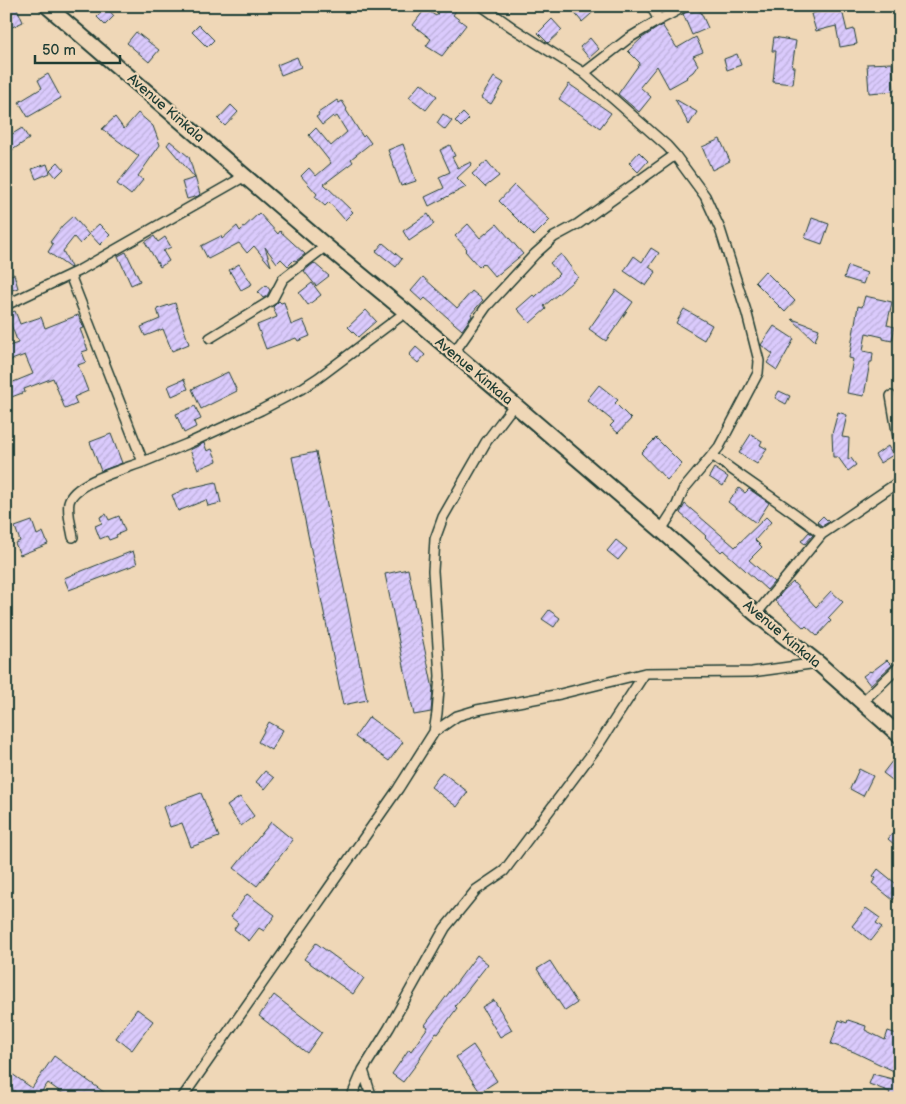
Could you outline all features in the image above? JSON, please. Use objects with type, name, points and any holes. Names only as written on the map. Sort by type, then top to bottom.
[{"type":"main road","name":"Avenue Kinkala","points":[[48,6],[326,246],[661,530],[756,614],[818,663],[900,736]]},
{"type":"street","points":[[482,6],[584,73],[667,146],[705,196],[720,229],[747,314],[759,361],[758,373],[719,447],[683,490],[677,505],[661,530]]},
{"type":"street","points":[[651,6],[658,20]]},
{"type":"street","points":[[584,73],[629,38],[686,6]]},
{"type":"street","points":[[453,354],[486,307],[535,254],[554,237],[578,224],[675,155]]},
{"type":"street","points":[[6,305],[70,274],[245,176]]},
{"type":"street","points":[[210,338],[272,300],[283,279],[326,246]]},
{"type":"street","points":[[70,274],[143,462]]},
{"type":"street","points":[[73,537],[68,514],[69,502],[73,493],[83,485],[187,444],[261,410],[301,389],[406,312]]},
{"type":"street","points":[[891,396],[900,449]]},
{"type":"street","points":[[434,732],[440,676],[433,571],[435,539],[444,517],[486,442],[514,406]]},
{"type":"street","points":[[712,455],[822,534]]},
{"type":"street","points":[[756,614],[822,534],[900,480]]},
{"type":"street","points":[[182,1098],[398,789],[434,732],[457,716],[477,710],[560,694],[645,673],[752,672],[818,663]]},
{"type":"street","points":[[862,702],[900,666]]},
{"type":"street","points":[[351,1098],[363,1070],[389,1028],[445,928],[476,890],[504,871],[597,747],[645,673]]},
{"type":"street","points":[[363,1070],[372,1098]]},
{"type":"building","points":[[16,6],[23,22],[10,28],[6,20],[6,11]]},
{"type":"building","points":[[442,6],[459,6],[453,15],[466,25],[442,56],[426,46],[431,39],[413,25],[425,9],[436,16]]},
{"type":"building","points":[[569,6],[600,6],[582,22]]},
{"type":"building","points":[[698,6],[708,28],[692,35],[683,14]]},
{"type":"building","points":[[841,6],[847,31],[854,29],[857,44],[840,47],[836,26],[816,31],[811,14]]},
{"type":"building","points":[[106,7],[114,16],[105,25],[97,17]]},
{"type":"building","points":[[552,19],[562,30],[548,43],[538,33]]},
{"type":"building","points":[[199,25],[214,40],[207,47],[192,32]]},
{"type":"building","points":[[662,25],[677,48],[696,37],[703,52],[693,56],[698,65],[693,72],[687,78],[669,88],[657,66],[640,87],[651,97],[639,112],[618,94],[640,63],[628,51],[642,38]]},
{"type":"building","points":[[136,32],[159,50],[149,62],[127,43]]},
{"type":"building","points":[[774,37],[796,41],[792,67],[795,67],[793,84],[773,82],[776,51],[772,51]]},
{"type":"building","points":[[590,38],[599,49],[589,58],[580,47]]},
{"type":"building","points":[[737,54],[741,65],[727,70],[724,59]]},
{"type":"building","points":[[297,57],[301,67],[281,75],[277,65]]},
{"type":"building","points":[[892,63],[894,91],[869,93],[867,64]]},
{"type":"building","points":[[48,74],[61,98],[28,117],[19,102],[42,88],[38,80]]},
{"type":"building","points":[[494,77],[504,83],[491,104],[481,98]]},
{"type":"building","points":[[421,83],[437,96],[426,110],[409,97]]},
{"type":"building","points":[[569,84],[611,113],[600,128],[559,99]]},
{"type":"building","points":[[675,99],[697,112],[689,125]]},
{"type":"building","points":[[337,100],[339,103],[342,101],[363,137],[365,135],[371,143],[351,159],[353,162],[324,184],[353,212],[345,220],[329,202],[325,206],[315,197],[317,194],[301,176],[309,168],[316,176],[331,163],[309,135],[316,128],[331,146],[347,132],[337,116],[334,118],[333,116],[322,125],[316,117],[319,115],[318,113]]},
{"type":"building","points":[[231,105],[238,112],[225,126],[218,119]]},
{"type":"building","points":[[138,113],[153,126],[160,145],[138,176],[143,180],[131,195],[117,184],[139,156],[102,129],[115,117],[124,129]]},
{"type":"building","points":[[463,113],[469,119],[461,127],[455,121]]},
{"type":"building","points":[[443,114],[452,121],[445,130],[437,123]]},
{"type":"building","points":[[22,128],[29,139],[6,154],[6,138]]},
{"type":"building","points":[[720,139],[730,161],[712,170],[702,147]]},
{"type":"building","points":[[170,141],[189,157],[200,194],[198,196],[187,199],[182,182],[195,178],[167,145]]},
{"type":"building","points":[[403,144],[416,181],[401,186],[388,150]]},
{"type":"building","points":[[450,145],[455,156],[452,157],[458,168],[471,162],[472,164],[457,178],[466,187],[429,206],[425,197],[444,188],[439,177],[450,172],[440,150]]},
{"type":"building","points":[[639,152],[648,161],[638,172],[629,163]]},
{"type":"building","points":[[487,161],[499,176],[485,187],[472,174]]},
{"type":"building","points":[[58,162],[64,169],[56,177],[50,170]]},
{"type":"building","points":[[47,164],[50,173],[36,179],[32,169]]},
{"type":"building","points":[[514,185],[550,220],[534,236],[499,201]]},
{"type":"building","points":[[259,213],[278,234],[280,231],[305,254],[288,266],[281,259],[277,263],[265,247],[271,266],[254,246],[247,253],[239,243],[208,259],[201,246],[221,236],[222,239],[237,226],[240,231]]},
{"type":"building","points":[[428,214],[434,224],[409,241],[403,231]]},
{"type":"building","points":[[73,216],[89,235],[80,244],[74,237],[63,251],[70,268],[48,252],[53,244],[50,242],[62,226]]},
{"type":"building","points":[[812,218],[829,224],[822,244],[805,238]]},
{"type":"building","points":[[99,224],[110,235],[100,245],[89,233]]},
{"type":"building","points":[[468,224],[480,238],[497,224],[523,254],[495,277],[483,263],[479,267],[465,251],[467,249],[455,236]]},
{"type":"building","points":[[154,236],[158,242],[165,237],[171,247],[163,251],[169,261],[160,267],[145,242]]},
{"type":"building","points":[[383,243],[402,259],[396,267],[376,251]]},
{"type":"building","points":[[651,248],[659,253],[649,267],[656,272],[646,286],[624,271],[634,256],[642,262]]},
{"type":"building","points":[[126,252],[140,281],[131,285],[118,256]]},
{"type":"building","points":[[561,254],[578,277],[544,306],[546,309],[530,323],[517,309],[533,295],[535,297],[559,274],[550,263]]},
{"type":"building","points":[[314,263],[329,276],[316,286],[304,271]]},
{"type":"building","points":[[239,264],[252,284],[241,290],[229,270]]},
{"type":"building","points":[[848,266],[867,273],[863,284],[844,278]]},
{"type":"building","points":[[765,271],[795,301],[785,312],[755,282]]},
{"type":"building","points":[[14,274],[18,288],[6,292],[6,276]]},
{"type":"building","points":[[423,277],[457,308],[472,291],[483,300],[471,314],[472,316],[462,330],[425,298],[422,301],[411,291]]},
{"type":"building","points":[[312,283],[321,295],[308,305],[299,293]]},
{"type":"building","points":[[266,285],[270,290],[267,296],[263,298],[258,292]]},
{"type":"building","points":[[616,290],[633,302],[606,341],[589,329]]},
{"type":"building","points":[[865,296],[892,302],[887,325],[895,327],[892,341],[866,333],[863,351],[873,353],[864,396],[847,393],[853,359],[849,358],[858,306],[862,307]]},
{"type":"building","points":[[279,301],[281,303],[284,302],[291,325],[303,320],[310,336],[298,341],[296,338],[266,349],[257,325],[277,317],[273,307]]},
{"type":"building","points":[[175,303],[189,344],[172,351],[163,329],[145,336],[141,327],[160,319],[157,309]]},
{"type":"building","points":[[684,309],[712,325],[704,340],[676,323]]},
{"type":"building","points":[[366,310],[376,321],[358,337],[348,327]]},
{"type":"building","points":[[15,311],[20,324],[41,317],[45,328],[78,315],[84,328],[80,329],[88,350],[82,352],[86,362],[78,365],[88,391],[74,397],[77,404],[65,409],[53,378],[24,389],[25,392],[6,399],[6,385],[33,374],[25,355],[6,362],[6,347],[18,343],[7,314]]},
{"type":"building","points":[[792,319],[819,329],[815,341]]},
{"type":"building","points":[[774,326],[794,339],[777,370],[767,363],[773,354],[761,345]]},
{"type":"building","points":[[416,347],[425,355],[418,363],[409,355]]},
{"type":"building","points":[[228,372],[237,391],[201,409],[192,389]]},
{"type":"building","points":[[184,379],[188,389],[172,396],[168,386]]},
{"type":"building","points":[[599,385],[618,400],[615,403],[631,419],[618,433],[610,426],[614,422],[587,400]]},
{"type":"building","points":[[779,391],[790,396],[786,404],[775,398]]},
{"type":"building","points":[[195,406],[201,419],[194,422],[196,427],[184,433],[176,414]]},
{"type":"building","points":[[838,412],[847,415],[842,437],[849,438],[848,460],[851,458],[856,465],[848,471],[838,457],[833,457],[832,434]]},
{"type":"building","points":[[111,434],[122,463],[101,471],[90,442]]},
{"type":"building","points":[[751,434],[762,441],[760,445],[767,449],[757,464],[739,453]]},
{"type":"building","points":[[656,438],[682,464],[667,480],[641,453]]},
{"type":"building","points":[[204,443],[207,451],[212,449],[217,461],[198,469],[190,450]]},
{"type":"building","points":[[888,446],[893,455],[880,463],[875,455]]},
{"type":"building","points":[[316,452],[367,700],[343,705],[292,457]]},
{"type":"building","points":[[714,468],[728,477],[723,486],[709,477]]},
{"type":"building","points":[[216,482],[221,503],[208,506],[206,500],[178,511],[172,495],[185,489]]},
{"type":"building","points":[[739,488],[745,493],[749,489],[769,503],[756,523],[728,502]]},
{"type":"building","points":[[685,504],[735,547],[766,517],[771,522],[755,540],[762,547],[749,560],[774,582],[767,590],[723,550],[721,552],[680,513]]},
{"type":"building","points":[[106,514],[109,520],[119,516],[125,531],[109,540],[107,536],[100,539],[95,526],[102,523],[100,517]]},
{"type":"building","points":[[823,516],[829,522],[822,526],[817,522]]},
{"type":"building","points":[[32,521],[37,535],[43,532],[48,544],[20,555],[15,543],[20,541],[15,527]]},
{"type":"building","points":[[809,532],[813,535],[805,544],[801,541]]},
{"type":"building","points":[[616,540],[627,549],[618,560],[607,551]]},
{"type":"building","points":[[133,551],[137,564],[69,590],[64,578]]},
{"type":"building","points":[[408,569],[433,689],[431,712],[414,715],[385,574]]},
{"type":"building","points":[[793,582],[816,607],[831,591],[843,602],[828,618],[831,621],[817,636],[806,626],[804,628],[775,601]]},
{"type":"building","points":[[549,610],[560,618],[554,627],[542,619]]},
{"type":"building","points":[[887,660],[892,665],[870,685],[863,676]]},
{"type":"building","points":[[369,717],[403,742],[389,761],[355,737]]},
{"type":"building","points":[[269,722],[283,730],[271,750],[258,742]]},
{"type":"building","points":[[893,760],[900,766],[900,786],[883,773]]},
{"type":"building","points":[[859,769],[873,776],[863,796],[850,789]]},
{"type":"building","points":[[265,771],[274,778],[265,789],[256,782]]},
{"type":"building","points":[[442,772],[468,792],[457,807],[431,787]]},
{"type":"building","points":[[201,793],[219,837],[191,847],[182,823],[170,827],[163,807]]},
{"type":"building","points":[[240,797],[254,816],[241,826],[227,806]]},
{"type":"building","points":[[271,822],[293,840],[257,886],[234,868]]},
{"type":"building","points":[[900,825],[900,840],[895,845],[888,839]]},
{"type":"building","points":[[878,869],[900,887],[900,891],[893,900],[872,883],[876,878],[873,876]]},
{"type":"building","points":[[247,894],[275,915],[264,931],[259,928],[249,941],[234,929],[238,923],[231,917]]},
{"type":"building","points":[[866,908],[880,918],[876,923],[882,927],[871,941],[852,926]]},
{"type":"building","points":[[316,943],[364,978],[353,994],[304,959]]},
{"type":"building","points":[[477,955],[488,964],[455,1006],[457,1008],[438,1034],[436,1033],[421,1058],[403,1082],[392,1074],[409,1049],[411,1051],[428,1027],[425,1025]]},
{"type":"building","points":[[550,961],[577,1003],[565,1011],[537,969]]},
{"type":"building","points":[[274,995],[322,1032],[307,1053],[259,1016]]},
{"type":"building","points":[[494,1000],[512,1030],[500,1037],[482,1007]]},
{"type":"building","points":[[137,1009],[153,1021],[132,1050],[116,1038]]},
{"type":"building","points":[[839,1020],[847,1023],[848,1020],[866,1026],[865,1030],[885,1040],[888,1031],[900,1035],[900,1074],[854,1052],[831,1044]]},
{"type":"building","points":[[473,1045],[497,1081],[480,1092],[456,1057]]},
{"type":"building","points":[[54,1056],[112,1098],[69,1098],[48,1083],[40,1094],[46,1098],[24,1098],[6,1085],[12,1074],[32,1088]]},
{"type":"building","points":[[873,1074],[900,1081],[900,1098],[888,1098],[890,1092],[869,1084]]}]
